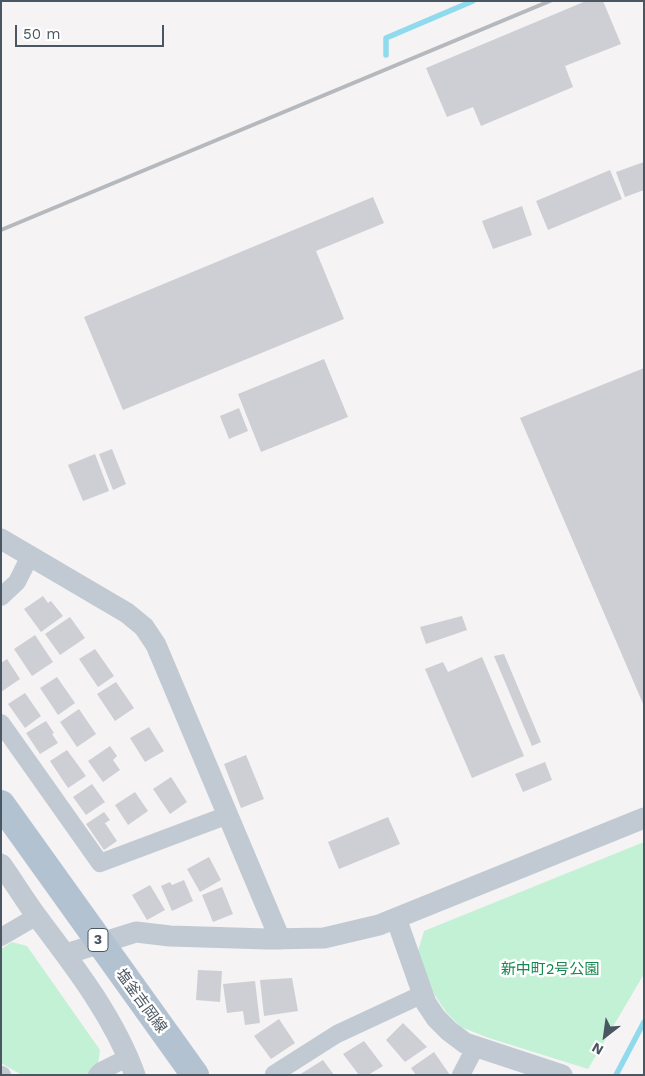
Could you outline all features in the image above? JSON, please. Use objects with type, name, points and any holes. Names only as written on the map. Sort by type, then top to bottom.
[{"type":"main road","name":"塩釜吉岡線","points":[[1,804],[194,1075]]},
{"type":"street","points":[[1,539],[126,613],[144,627],[156,645],[280,939]]},
{"type":"street","points":[[1,597],[17,582],[30,556]]},
{"type":"street","points":[[1,722],[100,863],[228,815]]},
{"type":"street","points":[[66,954],[136,932],[170,936],[280,939],[324,938],[379,925],[644,818]]},
{"type":"street","points":[[1,864],[102,1007],[132,1066],[101,1071],[97,1075]]},
{"type":"street","points":[[1,937],[37,916]]},
{"type":"street","points":[[396,918],[426,1003],[436,1018],[449,1031],[465,1043],[562,1075]]},
{"type":"street","points":[[275,1075],[337,1034],[423,994]]},
{"type":"street","points":[[461,1075],[476,1046]]},
{"type":"green space","name":"新中町2号公園","points":[[644,842],[644,974],[588,1069],[489,1038],[461,1027],[446,1012],[434,994],[418,951],[424,931]]},
{"type":"green space","points":[[12,942],[27,946],[100,1050],[98,1064],[88,1075],[22,1075],[1,1063],[1,949]]},
{"type":"building","points":[[586,1],[603,1],[621,44],[565,66],[573,87],[481,126],[473,107],[447,117],[426,68]]},
{"type":"building","points":[[644,162],[644,190],[625,197],[616,172]]},
{"type":"building","points":[[610,170],[622,199],[548,230],[536,201]]},
{"type":"building","points":[[373,197],[384,223],[316,251],[344,319],[123,410],[84,317]]},
{"type":"building","points":[[522,206],[532,235],[493,249],[482,221]]},
{"type":"building","points":[[324,359],[348,417],[261,452],[238,394]]},
{"type":"building","points":[[644,368],[644,706],[520,418]]},
{"type":"building","points":[[239,408],[248,431],[229,439],[220,416]]},
{"type":"building","points":[[112,449],[126,484],[113,490],[99,454]]},
{"type":"building","points":[[95,454],[109,491],[83,501],[68,465]]},
{"type":"building","points":[[43,596],[48,603],[51,601],[63,616],[41,632],[24,609]]},
{"type":"building","points":[[462,616],[467,630],[426,644],[420,627]]},
{"type":"building","points":[[70,617],[85,638],[60,655],[45,634]]},
{"type":"building","points":[[35,635],[53,662],[32,676],[14,649]]},
{"type":"building","points":[[95,649],[114,676],[98,687],[79,659]]},
{"type":"building","points":[[504,654],[541,742],[532,746],[494,656]]},
{"type":"building","points":[[482,657],[524,756],[472,778],[425,669],[443,662],[448,672]]},
{"type":"building","points":[[7,659],[20,679],[1,692],[1,663]]},
{"type":"building","points":[[57,677],[75,703],[58,715],[40,688]]},
{"type":"building","points":[[116,682],[134,708],[115,721],[97,694]]},
{"type":"building","points":[[25,693],[41,716],[25,728],[8,704]]},
{"type":"building","points":[[79,709],[96,734],[77,747],[60,722]]},
{"type":"building","points":[[46,721],[58,743],[40,754],[26,733]]},
{"type":"building","points":[[149,727],[164,751],[145,762],[130,738]]},
{"type":"building","points":[[110,746],[117,756],[113,760],[120,770],[103,782],[88,761]]},
{"type":"building","points":[[67,750],[86,776],[68,788],[50,761]]},
{"type":"building","points":[[246,755],[264,799],[241,808],[224,764]]},
{"type":"building","points":[[545,762],[552,780],[523,792],[515,774]]},
{"type":"building","points":[[171,777],[187,802],[170,814],[153,789]]},
{"type":"building","points":[[92,784],[105,802],[86,815],[73,797]]},
{"type":"building","points":[[135,792],[148,811],[128,825],[115,805]]},
{"type":"building","points":[[104,812],[110,820],[105,823],[117,841],[104,850],[86,824]]},
{"type":"building","points":[[388,817],[400,844],[339,869],[328,842]]},
{"type":"building","points":[[209,857],[221,880],[200,892],[187,869]]},
{"type":"building","points":[[184,880],[193,901],[172,911],[161,886],[170,882],[172,885]]},
{"type":"building","points":[[150,885],[165,910],[147,920],[132,895]]},
{"type":"building","points":[[222,887],[233,914],[213,922],[202,895]]},
{"type":"building","points":[[198,970],[222,971],[220,1002],[196,1000]]},
{"type":"building","points":[[292,978],[298,1011],[264,1016],[260,980]]},
{"type":"building","points":[[255,981],[260,1023],[245,1025],[243,1011],[227,1013],[223,984]]},
{"type":"building","points":[[279,1019],[295,1043],[271,1059],[254,1036]]},
{"type":"building","points":[[403,1023],[427,1047],[405,1062],[386,1040]]},
{"type":"building","points":[[364,1041],[383,1066],[368,1075],[359,1075],[343,1054]]},
{"type":"building","points":[[434,1052],[450,1075],[416,1075],[411,1068]]},
{"type":"building","points":[[323,1060],[334,1075],[299,1075]]},
{"type":"waterway","points":[[386,55],[386,38],[473,1]]},
{"type":"waterway","points":[[616,1075],[644,1022]]},
{"type":"railway","points":[[1,230],[550,1]]}]
